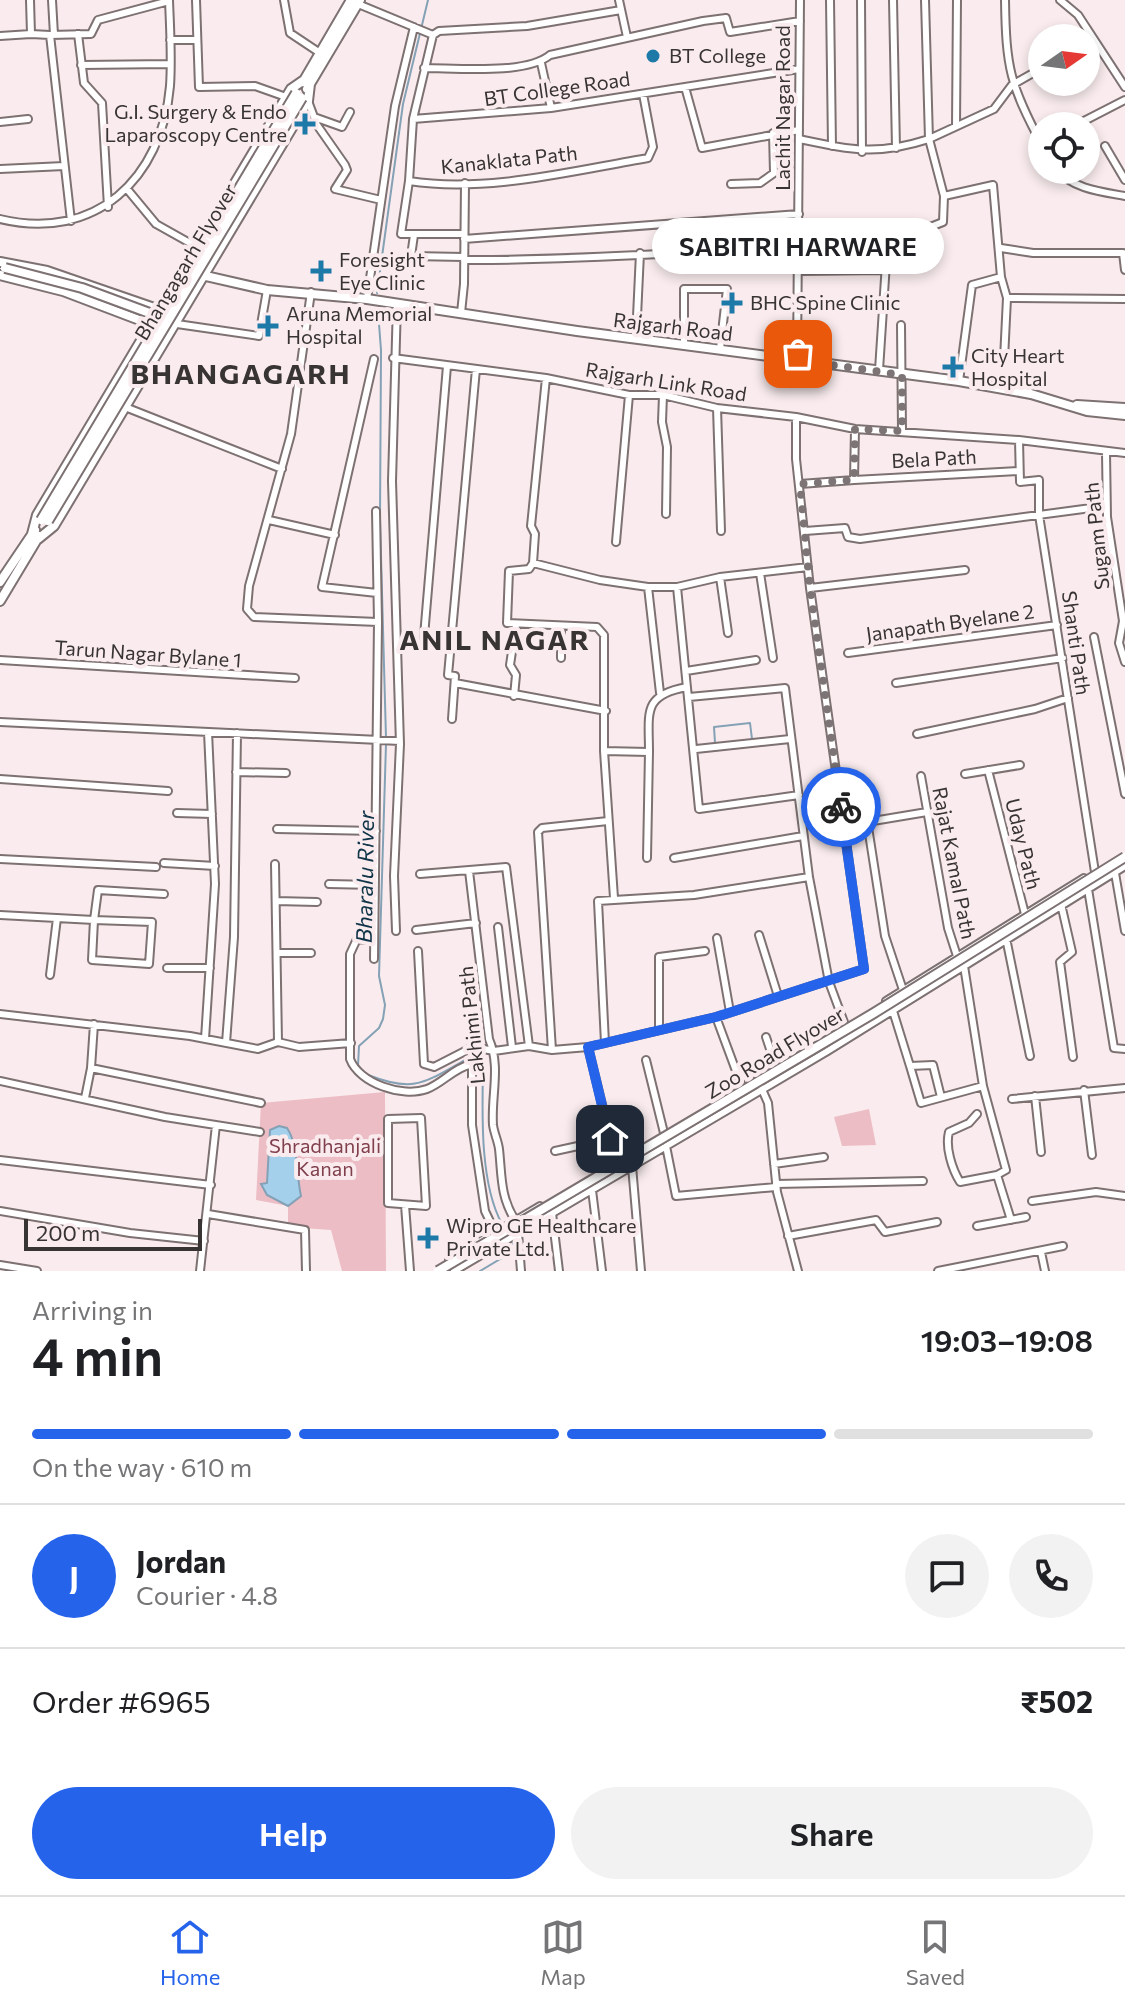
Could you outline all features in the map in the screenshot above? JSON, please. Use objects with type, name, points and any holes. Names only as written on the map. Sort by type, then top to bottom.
[{"type":"main road","points":[[3,578],[35,536],[54,526],[206,275],[302,97],[320,53],[356,1]]},
{"type":"main road","points":[[0,601],[35,536],[37,515],[150,324],[161,314],[286,97],[307,82],[356,1]]},
{"type":"main road","name":"Bhangagarh Flyover","points":[[35,536],[302,97],[307,82]]},
{"type":"main road","name":"Bhangagarh Flyover","points":[[45,521],[161,314],[302,97]]},
{"type":"main road","points":[[1,268],[44,276],[161,314]]},
{"type":"main road","points":[[1,268],[150,324]]},
{"type":"main road","name":"Rajgarh Road","points":[[185,268],[267,290],[397,303],[959,381],[1072,405],[1125,408]]},
{"type":"main road","name":"Rajgarh Road","points":[[206,275],[312,294]]},
{"type":"main road","points":[[142,339],[161,349]]},
{"type":"main road","name":"Rajgarh Road","points":[[1072,405],[1087,411],[1125,415]]},
{"type":"main road","name":"Zoo Road Flyover","points":[[438,1271],[1125,860]]},
{"type":"main road","name":"Zoo Road Flyover","points":[[447,1271],[783,1074],[1125,860]]},
{"type":"street","points":[[30,0],[31,34]]},
{"type":"street","points":[[52,0],[52,35],[71,221]]},
{"type":"street","points":[[0,36],[91,34],[98,20],[169,0],[170,88],[162,123],[148,159],[127,189],[108,207],[71,221],[45,224],[0,219]]},
{"type":"street","points":[[196,0],[199,87],[255,86],[286,97]]},
{"type":"street","points":[[284,0],[290,33],[320,53]]},
{"type":"street","points":[[619,0],[627,37]]},
{"type":"street","name":"Lachit Nagar Road","points":[[797,360],[802,0]]},
{"type":"street","points":[[830,0],[832,146]]},
{"type":"street","points":[[861,0],[862,152]]},
{"type":"street","points":[[893,0],[896,148]]},
{"type":"street","points":[[879,370],[886,263],[911,260],[917,255],[920,231],[943,222],[944,196],[929,139],[925,0]]},
{"type":"street","points":[[956,126],[957,0]]},
{"type":"street","points":[[1005,0],[1006,59],[1012,85],[1028,117]]},
{"type":"street","points":[[1060,0],[1078,15],[1083,24]]},
{"type":"street","points":[[356,1],[433,35],[439,31],[527,26],[621,10]]},
{"type":"street","points":[[424,68],[494,68],[541,63],[550,55],[726,18],[730,32],[800,21]]},
{"type":"street","points":[[367,299],[395,106],[414,27]]},
{"type":"street","points":[[78,34],[84,83],[102,103],[108,207]]},
{"type":"street","name":"Kanaklata Path","points":[[433,35],[413,119],[409,181],[435,185],[534,177],[648,158],[653,147],[643,94]]},
{"type":"street","points":[[170,40],[197,40]]},
{"type":"street","points":[[1100,52],[1124,85]]},
{"type":"street","points":[[541,63],[551,108]]},
{"type":"street","points":[[81,65],[170,64]]},
{"type":"street","name":"BT College Road","points":[[413,119],[551,108],[799,69]]},
{"type":"street","points":[[799,139],[862,152],[896,148],[929,139],[994,109],[1012,85],[1028,76]]},
{"type":"street","points":[[685,87],[702,148],[799,130]]},
{"type":"street","points":[[302,97],[347,170],[335,189],[381,200]]},
{"type":"street","points":[[1100,113],[1125,100]]},
{"type":"street","points":[[314,117],[342,127],[350,112]]},
{"type":"street","points":[[0,122],[28,119]]},
{"type":"street","points":[[731,184],[768,180],[774,173],[773,133]]},
{"type":"street","points":[[1105,146],[1125,180]]},
{"type":"street","points":[[0,169],[64,166]]},
{"type":"street","points":[[409,181],[401,234],[464,236],[799,214]]},
{"type":"street","points":[[461,313],[465,183]]},
{"type":"street","points":[[1079,184],[1092,190],[1125,196]]},
{"type":"street","points":[[944,196],[993,185],[1001,248],[1001,277],[1007,298],[1004,359]]},
{"type":"street","points":[[127,189],[156,224],[197,247]]},
{"type":"street","points":[[414,235],[411,256],[464,259],[559,261],[640,253],[798,248]]},
{"type":"street","points":[[1001,248],[1033,253],[1123,253],[1125,270]]},
{"type":"street","points":[[636,338],[640,253]]},
{"type":"street","points":[[798,271],[885,270]]},
{"type":"street","points":[[959,381],[972,285],[1001,277]]},
{"type":"street","points":[[684,344],[684,289],[727,289],[720,349]]},
{"type":"street","points":[[177,324],[259,336],[267,290]]},
{"type":"street","points":[[312,294],[296,412],[247,596],[248,615],[378,622]]},
{"type":"street","points":[[1007,298],[1125,299]]},
{"type":"street","points":[[396,931],[394,876],[400,741],[392,481],[393,358],[397,303]]},
{"type":"street","points":[[901,325],[902,431]]},
{"type":"street","name":"Rajgarh Link Road","points":[[393,358],[546,378],[629,395],[663,395],[717,408],[796,417],[855,429],[1019,440],[1125,453]]},
{"type":"street","points":[[374,359],[322,587],[377,593]]},
{"type":"street","points":[[423,648],[447,366]]},
{"type":"street","points":[[452,719],[455,676],[448,675],[476,369]]},
{"type":"street","points":[[546,378],[531,526],[535,534],[533,563],[529,569],[512,569],[507,577],[505,620],[516,625],[602,630],[606,711],[604,751],[614,898]]},
{"type":"street","points":[[616,542],[629,395]]},
{"type":"street","points":[[663,395],[662,422],[667,447],[666,514]]},
{"type":"street","points":[[125,407],[282,469]]},
{"type":"street","points":[[717,408],[721,531]]},
{"type":"street","points":[[418,951],[424,1064],[434,1067],[473,1047],[494,1051],[529,1046],[552,1050],[588,1047],[716,1017],[864,969],[810,588],[796,417]]},
{"type":"street","points":[[854,480],[855,429]]},
{"type":"street","points":[[1019,440],[1019,471]]},
{"type":"street","name":"Sugam Path","points":[[1106,453],[1106,506],[1121,583],[1123,621],[1119,643],[1125,662]]},
{"type":"street","name":"Bela Path","points":[[800,484],[1019,471]]},
{"type":"street","name":"Shanti Path","points":[[1019,471],[1020,482],[1039,480],[1039,515],[1095,872]]},
{"type":"street","points":[[805,531],[845,528],[848,537],[860,539],[1106,506]]},
{"type":"street","points":[[374,959],[374,740],[378,737],[376,511]]},
{"type":"street","points":[[269,520],[335,535]]},
{"type":"street","points":[[533,563],[600,580],[648,587],[677,587],[720,577],[808,567]]},
{"type":"street","points":[[0,565],[3,578]]},
{"type":"street","points":[[810,588],[965,570]]},
{"type":"street","points":[[760,573],[773,658]]},
{"type":"street","points":[[720,577],[728,633]]},
{"type":"street","points":[[647,858],[649,712],[660,693],[648,587]]},
{"type":"street","points":[[677,587],[696,749],[699,809],[799,795]]},
{"type":"street","points":[[514,696],[516,675],[510,665],[516,625]]},
{"type":"street","name":"Janapath Byelane 2","points":[[848,653],[1057,625]]},
{"type":"street","points":[[561,626],[561,658]]},
{"type":"street","points":[[1094,637],[1125,794]]},
{"type":"street","points":[[896,683],[1063,658]]},
{"type":"street","name":"Tarun Nagar Bylane 1","points":[[0,660],[295,678]]},
{"type":"street","points":[[686,671],[756,660]]},
{"type":"street","points":[[455,683],[606,711]]},
{"type":"street","points":[[660,693],[687,687]]},
{"type":"street","points":[[689,697],[785,688],[809,877],[829,982],[850,1038]]},
{"type":"street","points":[[917,734],[1035,709],[1068,698]]},
{"type":"street","points":[[0,722],[400,741]]},
{"type":"street","points":[[205,1039],[215,866],[208,732]]},
{"type":"street","points":[[226,1043],[234,937],[237,733]]},
{"type":"street","points":[[696,749],[790,739]]},
{"type":"street","points":[[604,751],[649,752]]},
{"type":"street","points":[[965,774],[1020,765]]},
{"type":"street","name":"Uday Path","points":[[988,770],[1027,925]]},
{"type":"street","points":[[236,772],[286,773]]},
{"type":"street","name":"Rajat Kamal Path","points":[[921,776],[948,928],[957,956]]},
{"type":"street","points":[[0,779],[168,791]]},
{"type":"street","points":[[863,795],[885,936],[903,990]]},
{"type":"street","points":[[867,822],[927,812]]},
{"type":"street","points":[[177,813],[212,814]]},
{"type":"street","points":[[552,1050],[538,832],[542,828],[608,821]]},
{"type":"street","points":[[277,829],[376,831]]},
{"type":"street","points":[[674,858],[803,836]]},
{"type":"street","points":[[0,859],[156,867]]},
{"type":"street","points":[[431,1271],[844,1027],[1024,913],[1095,872],[1125,860]]},
{"type":"street","points":[[460,1270],[499,1244],[850,1038],[1006,938],[1115,873],[1125,860]]},
{"type":"street","points":[[164,863],[215,866]]},
{"type":"street","points":[[275,864],[278,1042]]},
{"type":"street","points":[[420,874],[506,867],[529,1046]]},
{"type":"street","name":"Lakhimi Path","points":[[469,871],[489,1039],[494,1051],[493,1125],[500,1151],[498,1170],[512,1222]]},
{"type":"street","points":[[1115,873],[1125,931]]},
{"type":"street","points":[[605,1043],[598,901],[694,895],[809,877]]},
{"type":"street","points":[[329,884],[375,885]]},
{"type":"street","points":[[1088,889],[1114,1048],[1125,1049]]},
{"type":"street","points":[[0,915],[94,920],[152,922],[149,964],[92,960],[94,920],[98,890],[164,894]]},
{"type":"street","points":[[276,901],[317,902]]},
{"type":"street","points":[[1061,904],[1072,952],[1060,962],[1073,1057]]},
{"type":"street","points":[[50,975],[57,918]]},
{"type":"street","points":[[416,930],[476,923]]},
{"type":"street","points":[[498,927],[512,1047]]},
{"type":"street","points":[[759,935],[778,996]]},
{"type":"street","points":[[717,938],[730,1012]]},
{"type":"street","points":[[1006,938],[1030,1056]]},
{"type":"street","points":[[368,940],[357,939],[350,954],[350,1059],[354,1071],[374,1083],[395,1089],[428,1089],[472,1064],[472,1125],[485,1211],[496,1231]]},
{"type":"street","points":[[659,1028],[659,957],[705,951]]},
{"type":"street","points":[[277,953],[311,953]]},
{"type":"street","points":[[964,966],[983,1086],[1006,1170],[997,1175],[960,1182],[955,1174],[947,1140],[949,1132],[969,1123],[977,1114]]},
{"type":"street","points":[[167,968],[210,968]]},
{"type":"street","points":[[893,1011],[921,1103],[983,1086]]},
{"type":"street","points":[[0,1014],[205,1039],[258,1049],[278,1042],[299,1047],[351,1043]]},
{"type":"street","points":[[716,1017],[742,1087]]},
{"type":"street","points":[[85,1098],[94,1024]]},
{"type":"street","points":[[766,1037],[776,1067]]},
{"type":"street","points":[[588,1047],[616,1162]]},
{"type":"street","points":[[646,1060],[664,1133]]},
{"type":"street","points":[[910,1066],[933,1065],[941,1097]]},
{"type":"street","points":[[91,1068],[261,1103]]},
{"type":"street","points":[[757,1078],[768,1103],[776,1185],[798,1271]]},
{"type":"street","points":[[0,1081],[260,1132]]},
{"type":"street","points":[[1012,1099],[1125,1088]]},
{"type":"street","points":[[1084,1090],[1092,1155]]},
{"type":"street","points":[[1035,1096],[1041,1152]]},
{"type":"street","points":[[421,1118],[426,1206],[405,1205],[388,1203],[388,1119],[421,1118]]},
{"type":"street","points":[[200,1271],[216,1125]]},
{"type":"street","points":[[555,1151],[610,1139]]},
{"type":"street","points":[[666,1146],[676,1196],[776,1185],[923,1181]]},
{"type":"street","points":[[774,1164],[824,1157]]},
{"type":"street","points":[[0,1160],[211,1185]]},
{"type":"street","points":[[632,1166],[641,1271]]},
{"type":"street","points":[[997,1175],[1011,1220]]},
{"type":"street","points":[[592,1190],[602,1271]]},
{"type":"street","points":[[1032,1201],[1096,1192],[1125,1196]]},
{"type":"street","points":[[405,1205],[410,1271]]},
{"type":"street","points":[[0,1211],[130,1233],[204,1241]]},
{"type":"street","points":[[552,1213],[559,1271]]},
{"type":"street","points":[[208,1214],[305,1230],[306,1271]]},
{"type":"street","points":[[977,1226],[1026,1217]]},
{"type":"street","points":[[788,1236],[876,1220],[885,1232],[937,1222]]},
{"type":"street","points":[[516,1234],[521,1271]]},
{"type":"street","points":[[938,1271],[1063,1246]]},
{"type":"street","points":[[1041,1252],[1045,1271]]},
{"type":"street","points":[[0,1265],[37,1271]]},
{"type":"green space","name":"Shradhanjali Kanan","points":[[385,1092],[386,1271],[342,1271],[331,1230],[288,1227],[288,1206],[256,1200],[261,1103]]},
{"type":"green space","points":[[869,1109],[876,1145],[842,1146],[834,1117]]},
{"type":"water","points":[[279,1126],[287,1128],[294,1143],[301,1196],[288,1206],[267,1195],[261,1184],[267,1183],[270,1130]]},
{"type":"waterway","points":[[377,293],[403,104],[428,0]]},
{"type":"waterway","name":"Bharalu River","points":[[378,311],[386,738]]},
{"type":"waterway","points":[[715,743],[714,727],[750,723],[752,739]]},
{"type":"waterway","name":"Bharalu River","points":[[358,1066],[359,1046],[379,1028],[385,1005],[379,976],[386,744]]},
{"type":"waterway","name":"Bharalu River","points":[[368,1075],[397,1083],[418,1083],[472,1058],[483,1070],[486,1170],[502,1224]]},
{"type":"waterway","name":"Bharalu River","points":[[480,1271],[512,1252],[515,1247],[511,1240]]},
{"type":"way so far","points":[[798,354],[797,360],[902,375],[904,389],[902,431],[855,429],[854,480],[800,484],[810,588],[841,807]]},
{"type":"place","name":"BT College","points":[[653,56]]},
{"type":"place","name":"G.I. Surgery & Endo Laparoscopy Centre","points":[[305,124]]},
{"type":"place","name":"Foresight Eye Clinic","points":[[321,271]]},
{"type":"place","name":"BHC Spine Clinic","points":[[732,303]]},
{"type":"place","name":"Aruna Memorial Hospital","points":[[268,326]]},
{"type":"place","name":"SABITRI HARWARE","points":[[798,354]]},
{"type":"place","name":"City Heart Hospital","points":[[953,367]]},
{"type":"place","name":"Wipro GE Healthcare Private Ltd.","points":[[428,1238]]},
{"type":"district","name":"BHANGAGARH","points":[[241,374]]},
{"type":"district","name":"ANIL NAGAR","points":[[495,640]]},
{"type":"route","points":[[610,1139],[588,1047],[716,1017],[864,969],[841,807]]}]
